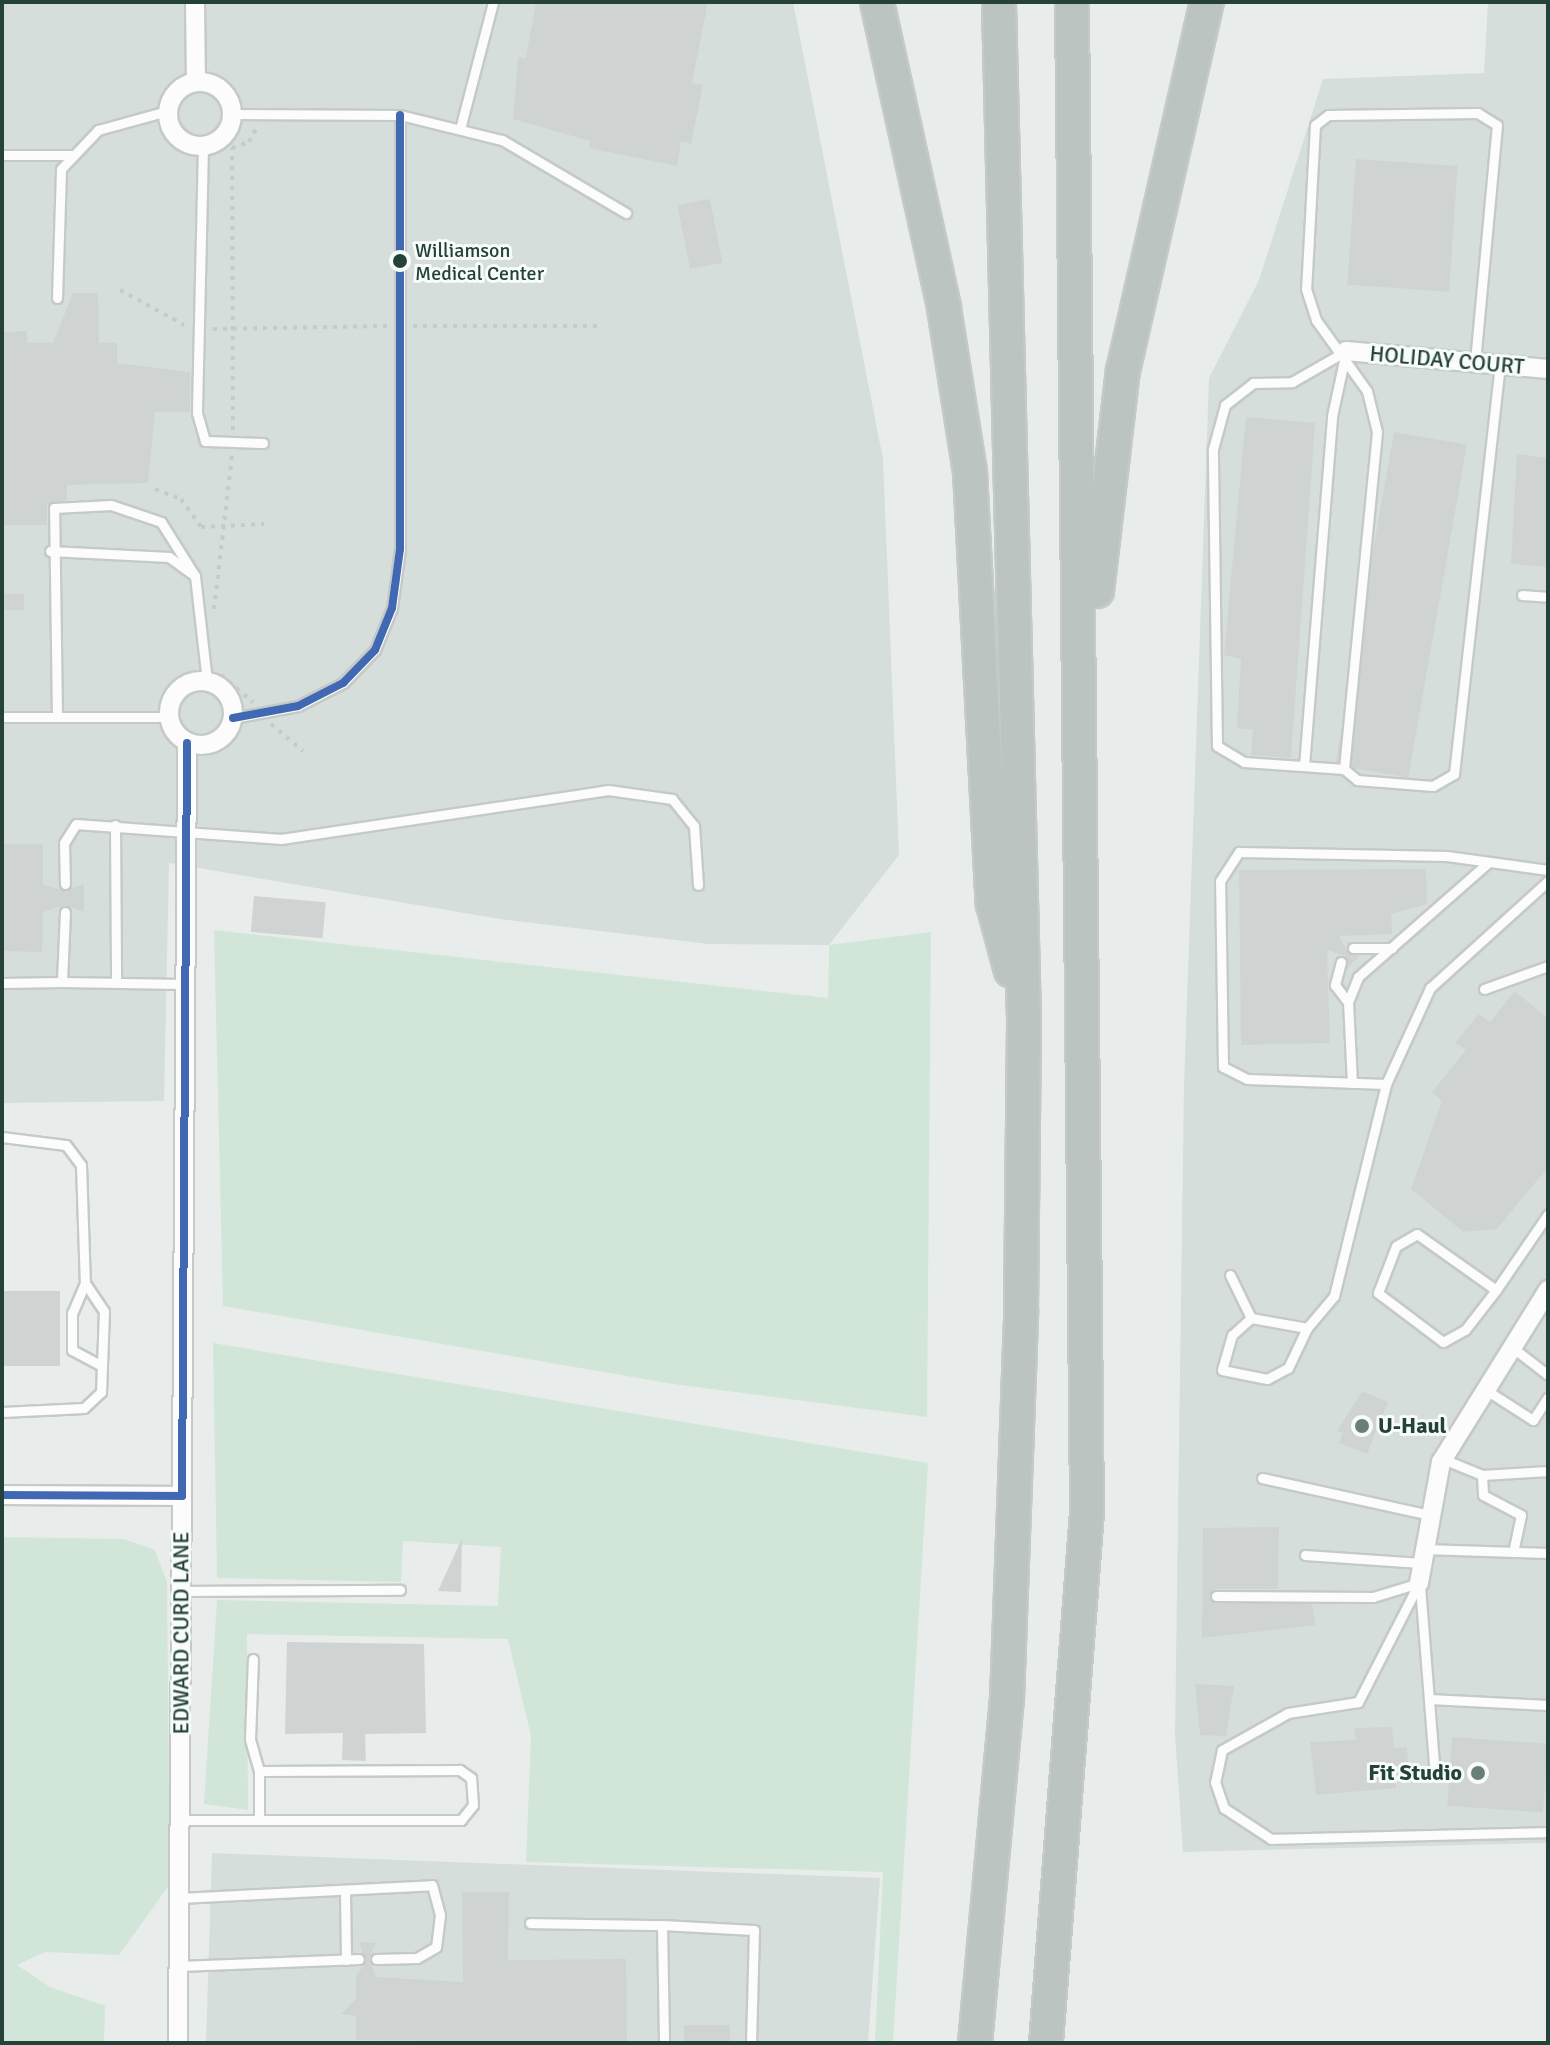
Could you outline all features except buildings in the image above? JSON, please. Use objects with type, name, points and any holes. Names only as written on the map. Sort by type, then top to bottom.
[{"type":"highway","points":[[877,2],[944,308],[970,472],[993,904],[1024,1020]]},
{"type":"highway","points":[[975,2043],[1007,1700],[1020,1409],[1024,1020],[999,2]]},
{"type":"highway","points":[[1046,2043],[1087,1512],[1086,929],[1072,2]]},
{"type":"highway","points":[[1086,929],[1100,713],[1097,564],[1123,371],[1207,2]]},
{"type":"street","points":[[195,2],[196,82]]},
{"type":"street","points":[[196,82],[221,89],[232,114],[221,139],[203,146],[177,137],[167,111],[176,91],[196,82]]},
{"type":"street","name":"HOLIDAY COURT","points":[[1346,351],[1548,369]]},
{"type":"street","points":[[207,681],[227,695],[233,718],[222,739],[187,743],[168,717],[174,694],[207,681]]},
{"type":"street","name":"EDWARD CURD LANE","points":[[178,2043],[183,826],[187,743]]},
{"type":"street","points":[[1419,1583],[1426,1514],[1443,1458],[1544,1303]]},
{"type":"street","points":[[2,1495],[182,1496]]},
{"type":"lane","points":[[460,129],[493,2]]},
{"type":"lane","points":[[57,298],[57,200],[71,155],[98,130],[167,111]]},
{"type":"lane","points":[[1344,769],[1377,432],[1346,351],[1316,320],[1306,289],[1315,125],[1328,115],[1478,113],[1497,125],[1475,362]]},
{"type":"lane","points":[[232,114],[400,115],[460,129],[502,140],[626,213]]},
{"type":"lane","points":[[233,718],[298,706],[343,683],[375,650],[392,608],[400,549],[400,115]]},
{"type":"lane","points":[[203,146],[197,413],[205,441],[263,443]]},
{"type":"lane","points":[[2,155],[71,155]]},
{"type":"lane","points":[[1346,351],[1292,382],[1253,383],[1225,405],[1213,449],[1217,746],[1244,762],[1344,769],[1357,780],[1433,786],[1454,774],[1500,364]]},
{"type":"lane","points":[[1304,766],[1332,416],[1346,351]]},
{"type":"lane","points":[[57,716],[50,551],[54,508],[111,505],[161,522],[195,576],[207,681]]},
{"type":"lane","points":[[50,551],[169,557],[195,576]]},
{"type":"lane","points":[[1522,595],[1548,597]]},
{"type":"lane","points":[[2,717],[168,717]]},
{"type":"lane","points":[[65,884],[64,843],[76,824],[183,826],[281,839],[608,790],[672,799],[694,826],[698,885]]},
{"type":"lane","points":[[115,825],[116,982]]},
{"type":"lane","points":[[1386,1084],[1247,1079],[1223,1067],[1220,881],[1239,852],[1489,862],[1548,870]]},
{"type":"lane","points":[[1352,1083],[1348,1002],[1358,977],[1489,862]]},
{"type":"lane","points":[[1251,1318],[1232,1335],[1222,1370],[1267,1379],[1288,1368],[1307,1328],[1334,1296],[1386,1084],[1430,988],[1548,881]]},
{"type":"lane","points":[[62,982],[65,912]]},
{"type":"lane","points":[[1353,948],[1392,948]]},
{"type":"lane","points":[[1341,962],[1335,985],[1348,1002]]},
{"type":"lane","points":[[1484,989],[1548,966]]},
{"type":"lane","points":[[2,983],[182,984]]},
{"type":"lane","points":[[2,1137],[66,1145],[81,1165],[85,1283],[72,1313],[72,1350],[102,1366]]},
{"type":"lane","points":[[1496,1290],[1417,1234],[1396,1246],[1378,1293],[1443,1342],[1465,1330],[1496,1290],[1544,1228],[1548,1214]]},
{"type":"lane","points":[[1230,1275],[1251,1318]]},
{"type":"lane","points":[[2,1412],[84,1408],[101,1392],[104,1311],[85,1283]]},
{"type":"lane","points":[[1251,1318],[1307,1328]]},
{"type":"lane","points":[[1513,1348],[1548,1375]]},
{"type":"lane","points":[[1486,1390],[1533,1420],[1548,1397]]},
{"type":"lane","points":[[1443,1458],[1482,1475],[1548,1471]]},
{"type":"lane","points":[[1482,1475],[1483,1495],[1521,1515],[1513,1552]]},
{"type":"lane","points":[[1262,1478],[1426,1514]]},
{"type":"lane","points":[[1305,1555],[1548,1553]]},
{"type":"lane","points":[[1216,1596],[1373,1597],[1419,1583]]},
{"type":"lane","points":[[1419,1583],[1434,1763]]},
{"type":"lane","points":[[1419,1583],[1358,1702],[1288,1713],[1222,1750],[1215,1782],[1224,1808],[1271,1839],[1548,1832]]},
{"type":"lane","points":[[180,1591],[400,1590]]},
{"type":"lane","points":[[253,1659],[250,1739],[259,1771],[259,1820]]},
{"type":"lane","points":[[1429,1699],[1548,1705]]},
{"type":"lane","points":[[181,1820],[461,1820],[473,1805],[471,1778],[460,1770],[259,1771]]},
{"type":"lane","points":[[179,1898],[345,1893],[376,1883],[432,1885],[439,1899],[440,1934],[428,1955],[376,1959]]},
{"type":"lane","points":[[345,1893],[346,1960]]},
{"type":"lane","points":[[530,1923],[754,1930],[751,2043]]},
{"type":"lane","points":[[662,1925],[664,2043]]},
{"type":"lane","points":[[179,1966],[359,1959]]},
{"type":"path","points":[[120,290],[200,329],[602,326]]},
{"type":"path","points":[[155,489],[181,499],[201,527],[264,524]]},
{"type":"shaded area","name":"Williamson Medical Center","points":[[2,2],[793,2],[883,459],[899,855],[829,945],[708,944],[500,919],[169,863],[164,1101],[2,1103]]},
{"type":"shaded area","points":[[1488,2],[1548,2],[1548,1843],[1183,1852],[1175,1735],[1184,1084],[1209,378],[1259,280],[1323,79],[1484,73]]},
{"type":"shaded area","points":[[212,1853],[880,1878],[868,2043],[206,2043]]},
{"type":"green space","points":[[214,930],[828,998],[829,945],[931,932],[927,1417],[673,1384],[223,1306]]},
{"type":"green space","points":[[213,1343],[928,1463],[893,2043],[875,2043],[883,1872],[526,1862],[531,1736],[508,1639],[247,1634],[248,1810],[204,1804],[217,1600],[498,1606],[501,1547],[403,1541],[401,1582],[217,1578]]},
{"type":"green space","points":[[2,1537],[124,1539],[155,1550],[167,1582],[170,1884],[119,1955],[45,1952],[17,1965],[50,1987],[105,2006],[104,2043],[2,2043]]},
{"type":"transit line","points":[[233,718],[298,706],[343,683],[375,650],[392,608],[400,549],[400,115]]},
{"type":"transit line","points":[[182,1496],[187,743]]},
{"type":"transit line","points":[[2,1495],[182,1496]]},
{"type":"place","name":"Williamson Medical Center","points":[[400,261]]},
{"type":"place","name":"U-Haul","points":[[1362,1426]]},
{"type":"place","name":"Fit Studio","points":[[1478,1773]]}]
